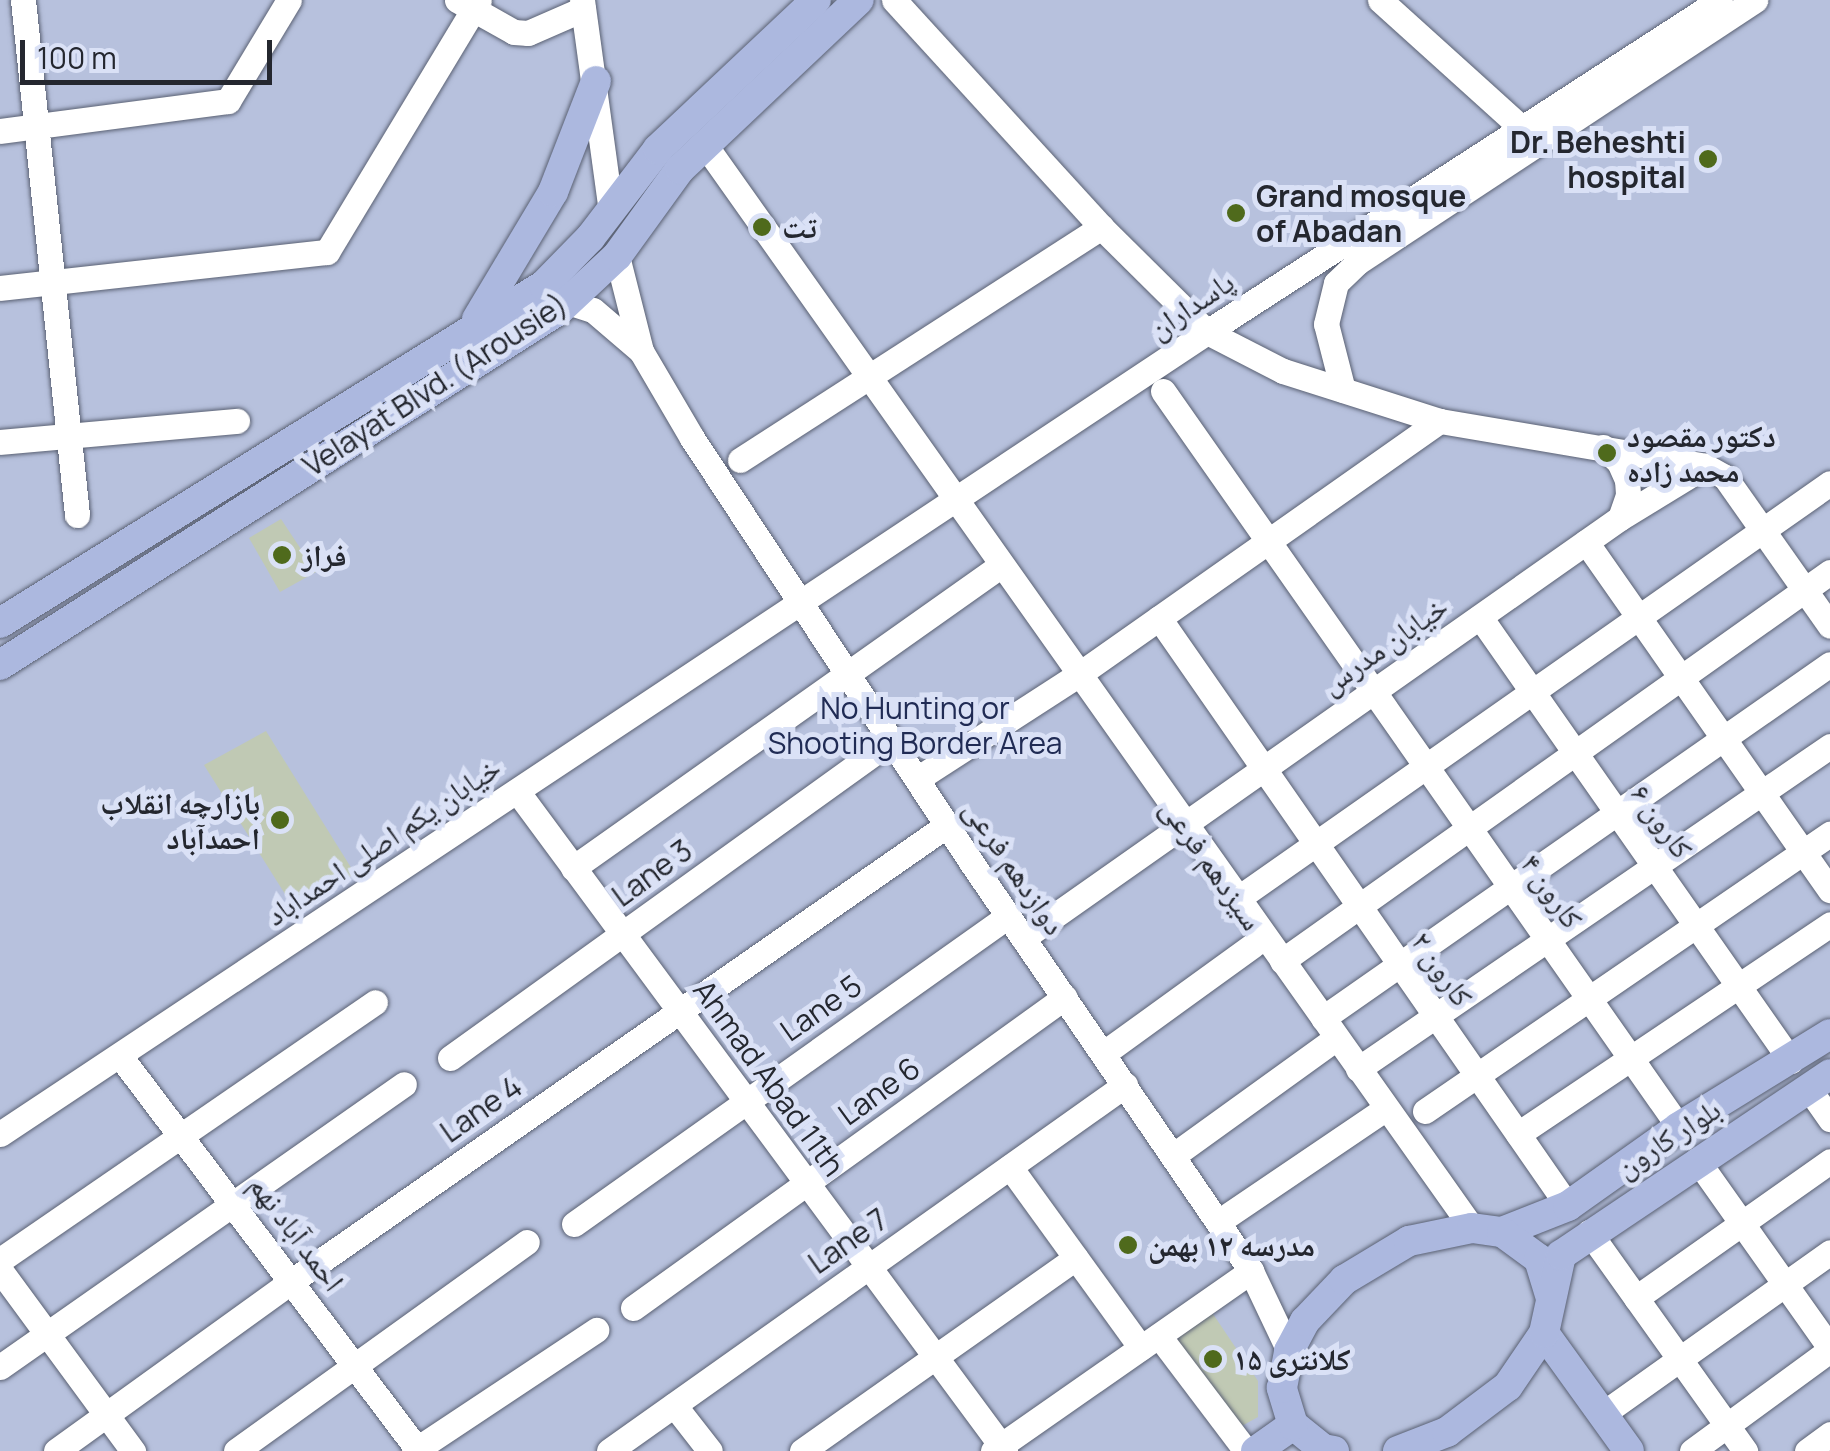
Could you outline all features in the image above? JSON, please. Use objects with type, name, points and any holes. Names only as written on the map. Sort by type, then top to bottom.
[{"type":"main road","name":"Velayat Blvd. (Arousie)","points":[[0,665],[278,486],[320,442],[471,328],[544,285],[611,212],[658,150],[816,0]]},
{"type":"main road","name":"Velayat Blvd. (Arousie)","points":[[0,623],[263,459],[320,442],[568,302],[617,256],[655,199],[705,146],[859,0]]},
{"type":"main road","points":[[471,328],[536,227],[570,156],[596,82]]},
{"type":"main road","points":[[611,212],[617,256]]},
{"type":"main road","points":[[263,459],[275,470],[278,486]]},
{"type":"main road","name":"بلوار کارون","points":[[1502,1232],[1568,1206],[1679,1127],[1791,1062],[1830,1034]]},
{"type":"main road","name":"بلوار کارون","points":[[1544,1333],[1561,1254],[1819,1081]]},
{"type":"main road","points":[[1334,1451],[1323,1449],[1293,1425],[1282,1388],[1289,1351],[1306,1321],[1344,1280],[1409,1241],[1472,1228],[1502,1232],[1539,1259],[1550,1296]]},
{"type":"main road","points":[[1398,1451],[1448,1432],[1488,1404],[1527,1363],[1544,1333],[1600,1416],[1629,1451]]},
{"type":"main road","points":[[1256,1451],[1293,1425]]},
{"type":"street","points":[[23,0],[78,515]]},
{"type":"street","points":[[0,131],[228,101],[289,0]]},
{"type":"street","points":[[894,0],[1100,227],[1208,332],[1282,371],[1440,420],[1705,466],[1725,477],[1830,626]]},
{"type":"street","name":"پاسداران","points":[[801,600],[1720,0]]},
{"type":"street","points":[[1343,390],[1326,324],[1336,283],[1358,262],[1755,0]]},
{"type":"street","points":[[1388,2],[1523,129]]},
{"type":"street","points":[[0,288],[327,252],[470,3],[514,32],[528,33],[557,11],[582,4],[596,82],[611,212]]},
{"type":"street","name":"سیزدهم فرعی","points":[[705,146],[1472,1228]]},
{"type":"street","points":[[740,460],[1100,227]]},
{"type":"street","name":"دوازدهم فرعی","points":[[617,256],[641,351],[692,438],[1008,916],[1218,1222],[1250,1272],[1289,1351]]},
{"type":"street","points":[[568,302],[593,310],[641,351]]},
{"type":"street","name":"کارون ۴","points":[[1162,391],[1679,1127]]},
{"type":"street","points":[[918,779],[1078,675],[1440,420]]},
{"type":"street","points":[[0,442],[238,421]]},
{"type":"street","points":[[1603,447],[1619,462],[1627,480],[1628,495],[1620,518]]},
{"type":"street","name":"خیابان مدرس","points":[[1023,938],[1620,518],[1705,466]]},
{"type":"street","points":[[1237,898],[1830,483]]},
{"type":"street","points":[[1586,542],[1830,890]]},
{"type":"street","points":[[573,868],[1000,566]]},
{"type":"street","points":[[1282,961],[1830,572]]},
{"type":"street","name":"خیابان یکم اصلی احمداباد","points":[[0,1134],[801,600]]},
{"type":"street","name":"کارون ۶","points":[[1480,617],[1791,1062]]},
{"type":"street","name":"کارون ۲","points":[[1159,618],[1568,1206]]},
{"type":"street","points":[[1174,1155],[1329,1028],[1400,964],[1830,664]]},
{"type":"street","name":"Lane 3","points":[[450,1058],[892,740]]},
{"type":"street","points":[[1358,1069],[1830,746]]},
{"type":"street","name":"Ahmad Abad 11th","points":[[517,792],[1000,1449]]},
{"type":"street","name":"Lane 4","points":[[56,1451],[292,1281],[947,824]]},
{"type":"street","points":[[1425,1112],[1830,834]]},
{"type":"street","name":"Lane 5","points":[[574,1224],[1008,916]]},
{"type":"street","points":[[1518,1134],[1830,924]]},
{"type":"street","points":[[1104,1053],[1264,937]]},
{"type":"street","name":"Lane 6","points":[[633,1308],[1065,997]]},
{"type":"street","points":[[0,1260],[375,1002]]},
{"type":"street","name":"احمد آباد نهم","points":[[120,1056],[417,1450]]},
{"type":"street","points":[[1819,1081],[1830,1119]]},
{"type":"street","points":[[0,1367],[404,1084]]},
{"type":"street","name":"Lane 7","points":[[609,1451],[1126,1085]]},
{"type":"street","points":[[1218,1222],[1386,1109]]},
{"type":"street","points":[[1692,1451],[1830,1349],[1697,1160]]},
{"type":"street","points":[[1636,1298],[1830,1161]]},
{"type":"street","points":[[1010,1167],[1076,1258],[1246,1451]]},
{"type":"street","points":[[1589,1232],[1746,1451]]},
{"type":"street","points":[[236,1451],[527,1242]]},
{"type":"street","points":[[1600,1416],[1830,1252]]},
{"type":"street","points":[[802,1451],[1076,1258]]},
{"type":"street","points":[[0,1270],[132,1451]]},
{"type":"street","points":[[1000,1449],[1250,1272]]},
{"type":"street","points":[[417,1450],[596,1330]]},
{"type":"street","points":[[674,1405],[710,1451]]},
{"type":"street","points":[[1807,1451],[1830,1434]]},
{"type":"green space","name":"No Hunting or Shooting Border Area","points":[[0,0],[1830,0],[1830,1451],[0,1451]]},
{"type":"building","name":"فراز","points":[[281,519],[316,572],[280,592],[249,538]]},
{"type":"building","name":"بازارچه انقلاب احمدآباد","points":[[266,731],[355,874],[295,910],[204,765]]},
{"type":"building","name":"کلانتری ۱۵","points":[[1209,1308],[1258,1381],[1258,1417],[1231,1432],[1169,1337]]},
{"type":"place","name":"Dr. Beheshti hospital","points":[[1708,159]]},
{"type":"place","name":"Grand mosque of Abadan","points":[[1236,213]]},
{"type":"place","name":"تت","points":[[762,227]]},
{"type":"place","name":"دكتور مقصود محمد زاده","points":[[1607,453]]},
{"type":"place","name":"فراز","points":[[282,555]]},
{"type":"place","name":"بازارچه انقلاب احمدآباد","points":[[280,820]]},
{"type":"place","name":"مدرسه ۱۲ بهمن","points":[[1128,1245]]},
{"type":"place","name":"کلانتری ۱۵","points":[[1213,1359]]}]
